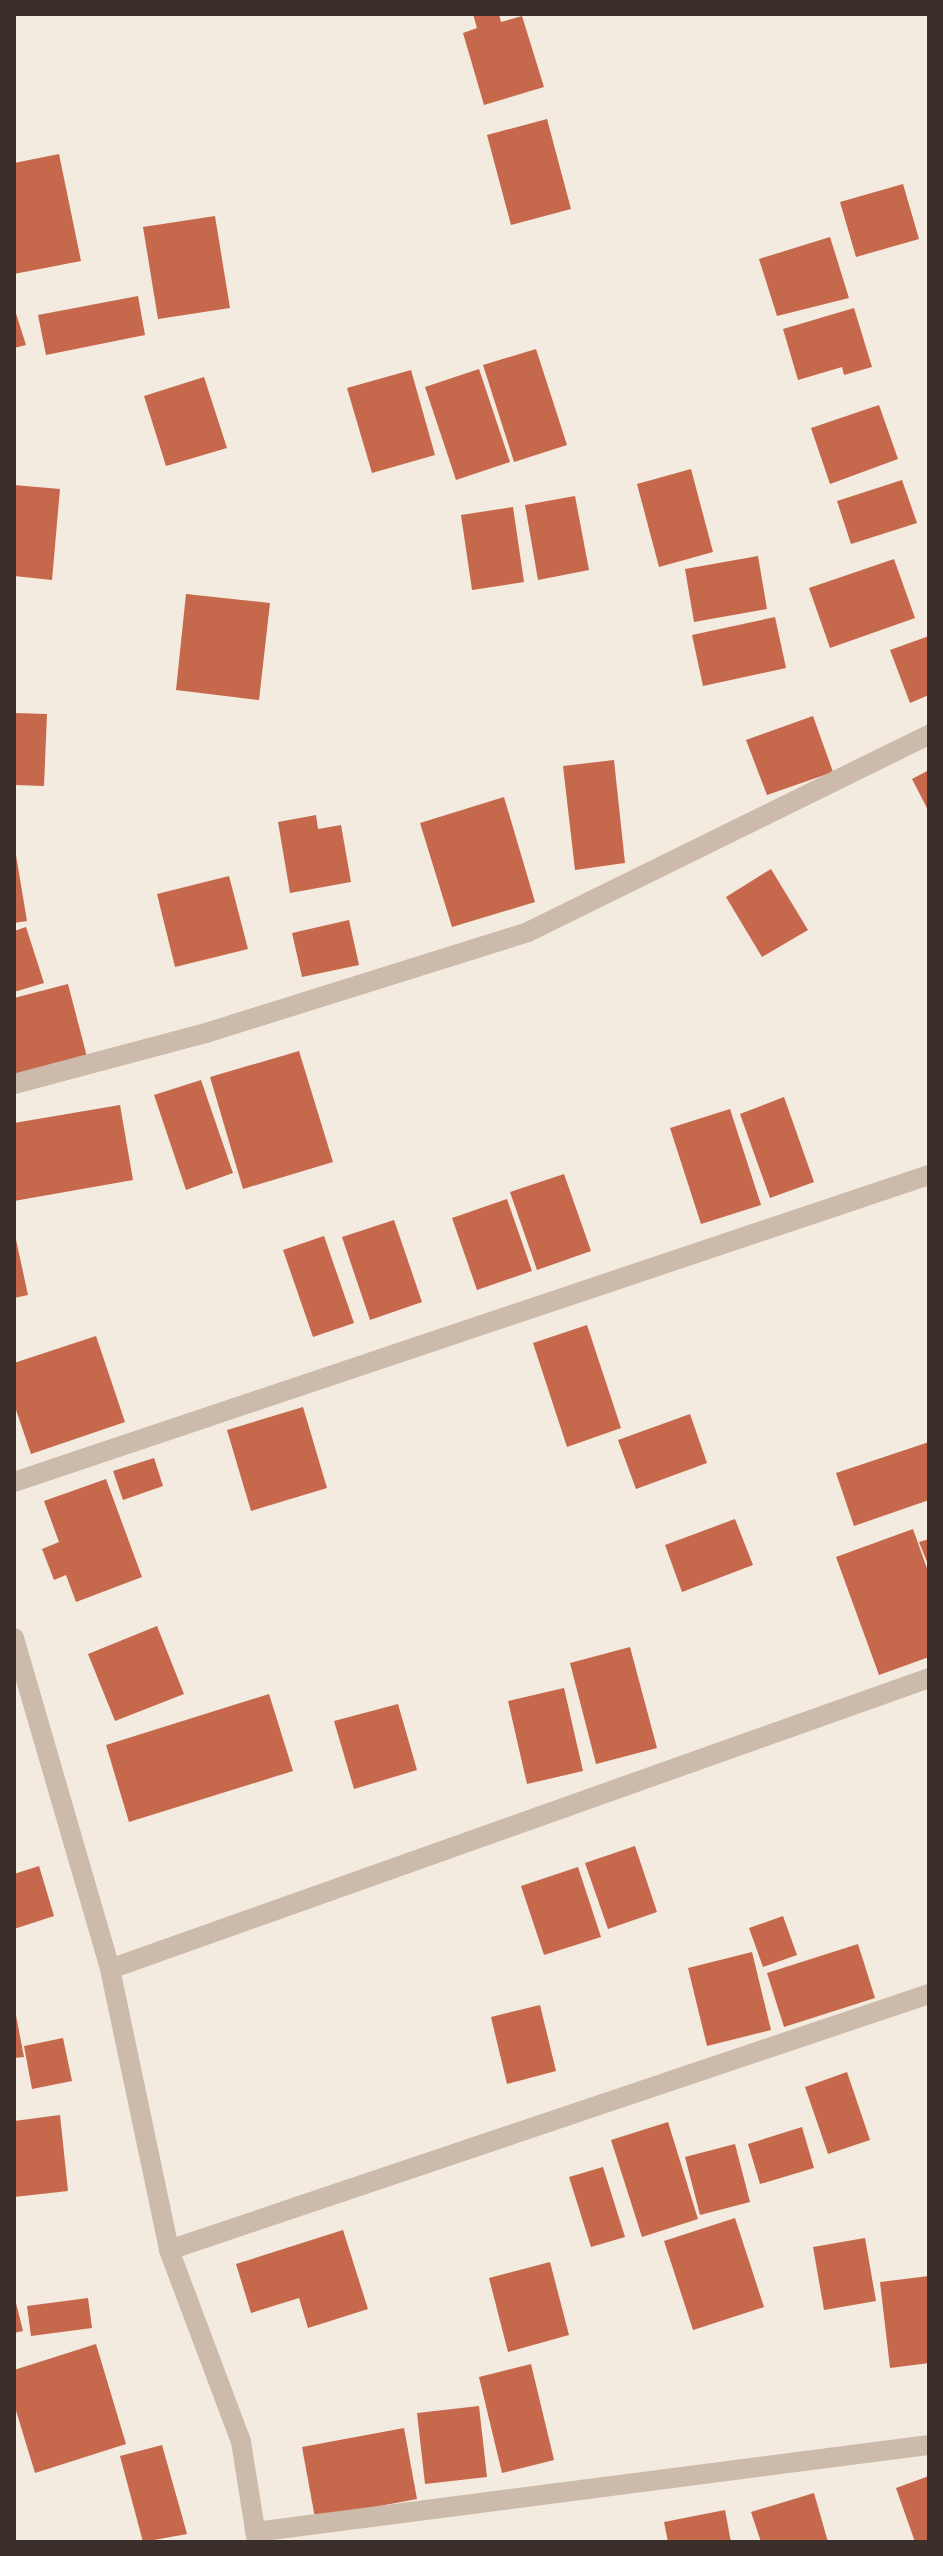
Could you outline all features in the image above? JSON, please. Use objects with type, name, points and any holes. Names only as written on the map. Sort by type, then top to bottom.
[{"type":"street","points":[[14,1084],[206,1033],[528,932],[929,735]]},
{"type":"street","points":[[14,1482],[929,1175]]},
{"type":"street","points":[[14,1638],[110,1969],[169,2250],[241,2442],[256,2537],[929,2445]]},
{"type":"street","points":[[110,1969],[929,1678]]},
{"type":"street","points":[[169,2250],[929,1994]]},
{"type":"building","points":[[473,14],[499,14],[501,22],[522,16],[544,87],[484,105],[463,33],[477,28]]},
{"type":"building","points":[[547,119],[571,209],[511,225],[487,135]]},
{"type":"building","points":[[59,154],[81,261],[14,274],[14,163]]},
{"type":"building","points":[[903,184],[919,239],[856,257],[840,202]]},
{"type":"building","points":[[215,216],[230,308],[158,319],[143,227]]},
{"type":"building","points":[[830,237],[849,298],[777,316],[759,259]]},
{"type":"building","points":[[138,296],[145,335],[46,355],[38,315]]},
{"type":"building","points":[[14,307],[26,345],[14,348]]},
{"type":"building","points":[[854,308],[872,367],[844,375],[842,367],[798,380],[783,329]]},
{"type":"building","points":[[536,349],[567,445],[514,462],[483,365]]},
{"type":"building","points":[[479,369],[510,462],[456,480],[425,387]]},
{"type":"building","points":[[411,370],[435,455],[372,473],[347,388]]},
{"type":"building","points":[[204,377],[227,448],[166,466],[144,396]]},
{"type":"building","points":[[879,405],[898,459],[830,484],[811,428]]},
{"type":"building","points":[[691,469],[713,552],[659,567],[637,484]]},
{"type":"building","points":[[902,480],[917,523],[851,544],[837,501]]},
{"type":"building","points":[[14,485],[60,489],[52,580],[14,576]]},
{"type":"building","points":[[575,496],[589,570],[538,580],[525,505]]},
{"type":"building","points":[[513,507],[524,582],[472,590],[461,515]]},
{"type":"building","points":[[758,556],[767,609],[694,622],[685,569]]},
{"type":"building","points":[[894,559],[915,618],[830,648],[809,588]]},
{"type":"building","points":[[186,594],[270,603],[259,700],[176,690]]},
{"type":"building","points":[[775,617],[786,668],[703,686],[692,635]]},
{"type":"building","points":[[929,636],[929,695],[910,703],[890,650]]},
{"type":"building","points":[[14,713],[47,714],[44,786],[14,785]]},
{"type":"building","points":[[813,716],[833,772],[767,795],[746,740]]},
{"type":"building","points":[[614,760],[625,863],[575,870],[563,766]]},
{"type":"building","points":[[929,770],[929,812],[912,779]]},
{"type":"building","points":[[504,797],[535,902],[452,927],[420,823]]},
{"type":"building","points":[[316,815],[318,829],[341,825],[351,882],[290,893],[278,822]]},
{"type":"building","points":[[14,843],[27,921],[14,923]]},
{"type":"building","points":[[771,869],[808,930],[762,957],[726,897]]},
{"type":"building","points":[[229,876],[248,949],[175,967],[157,894]]},
{"type":"building","points":[[349,920],[359,965],[302,977],[292,933]]},
{"type":"building","points":[[26,927],[44,983],[14,992],[14,931]]},
{"type":"building","points":[[68,984],[87,1057],[14,1077],[14,998]]},
{"type":"building","points":[[299,1051],[333,1162],[243,1189],[210,1077]]},
{"type":"building","points":[[201,1080],[233,1173],[186,1190],[154,1095]]},
{"type":"building","points":[[784,1097],[814,1182],[770,1198],[740,1114]]},
{"type":"building","points":[[120,1105],[133,1180],[14,1201],[14,1123]]},
{"type":"building","points":[[730,1109],[761,1205],[701,1224],[670,1128]]},
{"type":"building","points":[[564,1174],[591,1251],[537,1270],[510,1192]]},
{"type":"building","points":[[507,1199],[532,1271],[477,1290],[452,1218]]},
{"type":"building","points":[[394,1220],[422,1302],[370,1320],[342,1237]]},
{"type":"building","points":[[14,1236],[28,1295],[14,1298]]},
{"type":"building","points":[[324,1236],[354,1323],[313,1337],[283,1250]]},
{"type":"building","points":[[587,1325],[621,1428],[567,1447],[533,1343]]},
{"type":"building","points":[[96,1336],[125,1422],[31,1454],[14,1404],[14,1363]]},
{"type":"building","points":[[303,1407],[327,1488],[251,1511],[227,1430]]},
{"type":"building","points":[[690,1414],[707,1463],[636,1489],[618,1440]]},
{"type":"building","points":[[929,1442],[929,1500],[854,1526],[836,1473]]},
{"type":"building","points":[[154,1458],[163,1486],[123,1500],[113,1471]]},
{"type":"building","points":[[106,1479],[142,1577],[76,1602],[66,1575],[54,1580],[42,1549],[59,1542],[44,1501]]},
{"type":"building","points":[[735,1519],[753,1565],[682,1592],[665,1545]]},
{"type":"building","points":[[913,1529],[929,1574],[929,1657],[879,1675],[836,1557]]},
{"type":"building","points":[[929,1539],[929,1567],[919,1542]]},
{"type":"building","points":[[157,1626],[184,1694],[115,1721],[88,1654]]},
{"type":"building","points":[[630,1647],[657,1748],[596,1764],[570,1663]]},
{"type":"building","points":[[564,1688],[583,1771],[527,1784],[508,1701]]},
{"type":"building","points":[[269,1694],[293,1771],[129,1822],[106,1745]]},
{"type":"building","points":[[398,1704],[417,1770],[354,1789],[334,1721]]},
{"type":"building","points":[[635,1846],[657,1912],[608,1929],[585,1863]]},
{"type":"building","points":[[39,1866],[54,1916],[14,1929],[14,1874]]},
{"type":"building","points":[[578,1867],[601,1937],[544,1955],[521,1886]]},
{"type":"building","points":[[783,1916],[797,1955],[763,1967],[749,1928]]},
{"type":"building","points":[[858,1944],[875,1998],[784,2027],[767,1973]]},
{"type":"building","points":[[752,1952],[771,2030],[707,2046],[688,1968]]},
{"type":"building","points":[[14,2005],[24,2057],[14,2058]]},
{"type":"building","points":[[540,2005],[556,2071],[507,2084],[491,2017]]},
{"type":"building","points":[[63,2038],[72,2081],[32,2089],[24,2046]]},
{"type":"building","points":[[847,2072],[870,2140],[828,2154],[805,2087]]},
{"type":"building","points":[[60,2115],[68,2191],[14,2197],[14,2121]]},
{"type":"building","points":[[668,2122],[698,2219],[642,2237],[611,2140]]},
{"type":"building","points":[[802,2127],[814,2168],[760,2184],[748,2144]]},
{"type":"building","points":[[735,2144],[750,2202],[700,2215],[685,2157]]},
{"type":"building","points":[[603,2167],[625,2237],[591,2247],[569,2177]]},
{"type":"building","points":[[735,2218],[764,2307],[693,2330],[664,2241]]},
{"type":"building","points":[[343,2230],[368,2309],[308,2328],[299,2298],[251,2313],[236,2264]]},
{"type":"building","points":[[865,2238],[876,2301],[824,2310],[813,2247]]},
{"type":"building","points":[[550,2262],[569,2335],[508,2352],[489,2278]]},
{"type":"building","points":[[929,2276],[929,2363],[890,2368],[880,2282]]},
{"type":"building","points":[[88,2298],[92,2328],[31,2336],[27,2306]]},
{"type":"building","points":[[14,2300],[23,2331],[14,2333]]},
{"type":"building","points":[[96,2344],[126,2444],[35,2473],[14,2404],[14,2370]]},
{"type":"building","points":[[531,2364],[554,2460],[502,2473],[479,2377]]},
{"type":"building","points":[[479,2406],[487,2477],[425,2484],[417,2413]]},
{"type":"building","points":[[404,2428],[417,2499],[315,2518],[302,2447]]},
{"type":"building","points":[[162,2445],[187,2534],[143,2542],[120,2456]]},
{"type":"building","points":[[929,2476],[929,2542],[915,2542],[896,2488]]},
{"type":"building","points":[[814,2493],[828,2542],[761,2542],[751,2512]]},
{"type":"building","points":[[725,2510],[731,2542],[668,2542],[664,2522]]}]
